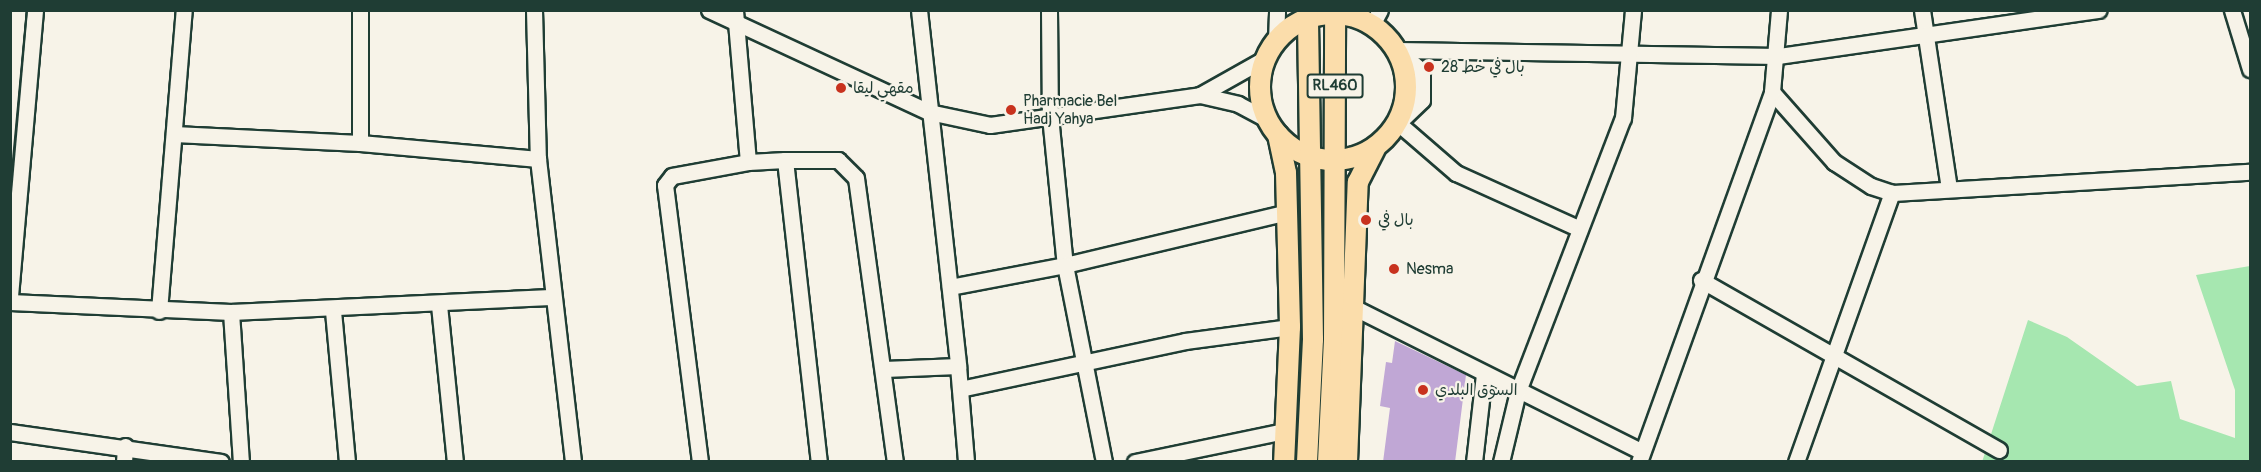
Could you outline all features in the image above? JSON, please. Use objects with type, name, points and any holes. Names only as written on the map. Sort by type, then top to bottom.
[{"type":"main road","points":[[1284,462],[1290,327],[1287,212],[1273,128],[1260,78],[1271,49],[1308,14],[1335,12],[1368,16],[1396,50],[1406,82],[1398,123],[1376,147],[1358,182],[1355,308],[1347,462]]},
{"type":"main road","name":"RL460","points":[[1335,12],[1335,160]]},
{"type":"main road","name":"RL460","points":[[1308,14],[1312,157]]},
{"type":"main road","points":[[1273,128],[1312,157],[1335,160],[1376,147]]},
{"type":"main road","points":[[1306,462],[1313,339],[1312,157]]},
{"type":"main road","points":[[1328,462],[1335,160]]},
{"type":"street","points":[[10,296],[35,10]]},
{"type":"street","points":[[159,311],[184,10]]},
{"type":"street","points":[[360,10],[360,143]]},
{"type":"street","points":[[534,10],[538,159],[551,297],[573,462]]},
{"type":"street","points":[[708,10],[736,27],[929,112],[990,125],[1200,94],[1238,104],[1273,128]]},
{"type":"street","points":[[735,10],[748,162]]},
{"type":"street","points":[[919,10],[950,287],[966,462]]},
{"type":"street","points":[[1049,10],[1050,116],[1065,265],[1104,462]]},
{"type":"street","points":[[1200,94],[1271,49],[1277,10]]},
{"type":"street","points":[[1502,462],[1518,391],[1578,228],[1623,118],[1632,54],[1633,10]]},
{"type":"street","points":[[1355,308],[1518,391],[1640,457],[1701,280],[1772,92],[1778,56],[1779,10]]},
{"type":"street","points":[[1922,10],[1950,189]]},
{"type":"street","points":[[1396,50],[1778,56],[2099,10]]},
{"type":"street","points":[[2232,10],[2244,24],[2250,69]]},
{"type":"street","points":[[1772,92],[1834,162],[1860,181],[1892,193],[2250,172]]},
{"type":"street","points":[[1398,123],[1456,173],[1578,228]]},
{"type":"street","points":[[174,134],[360,143],[538,159]]},
{"type":"street","points":[[700,462],[664,185],[672,176],[748,162],[829,158],[854,171],[884,369],[895,462]]},
{"type":"street","points":[[785,160],[819,462]]},
{"type":"street","points":[[1796,462],[1892,193]]},
{"type":"street","points":[[950,287],[1065,265],[1287,212]]},
{"type":"street","points":[[1701,280],[1999,450]]},
{"type":"street","points":[[10,302],[159,311],[231,312],[333,311],[551,297]]},
{"type":"street","points":[[440,305],[455,462]]},
{"type":"street","points":[[333,311],[347,462]]},
{"type":"street","points":[[231,312],[242,462]]},
{"type":"street","points":[[960,389],[1185,341],[1290,327]]},
{"type":"street","points":[[884,369],[958,366]]},
{"type":"street","points":[[1474,462],[1484,374]]},
{"type":"street","points":[[1135,462],[1285,431]]},
{"type":"street","points":[[10,432],[125,454],[221,462]]},
{"type":"green space","points":[[2250,266],[2250,461],[1982,462],[2028,320],[2067,337],[2137,386],[2171,381],[2180,419],[2235,438],[2235,390],[2196,275]]},
{"type":"building","name":"السوق البلدي","points":[[1395,341],[1466,375],[1455,462],[1383,462],[1390,408],[1380,406],[1386,362],[1392,363]]},
{"type":"tram line","points":[[10,192],[27,10]]},
{"type":"place","name":"بال في خط 28","points":[[1429,67]]},
{"type":"place","name":"مقهي ليقا","points":[[841,88]]},
{"type":"place","name":"Pharmacie Bel Hadj Yahya","points":[[1011,110]]},
{"type":"place","name":"بال في","points":[[1366,220]]},
{"type":"place","name":"Nesma","points":[[1394,269]]},
{"type":"place","name":"السوق البلدي","points":[[1423,390]]}]
